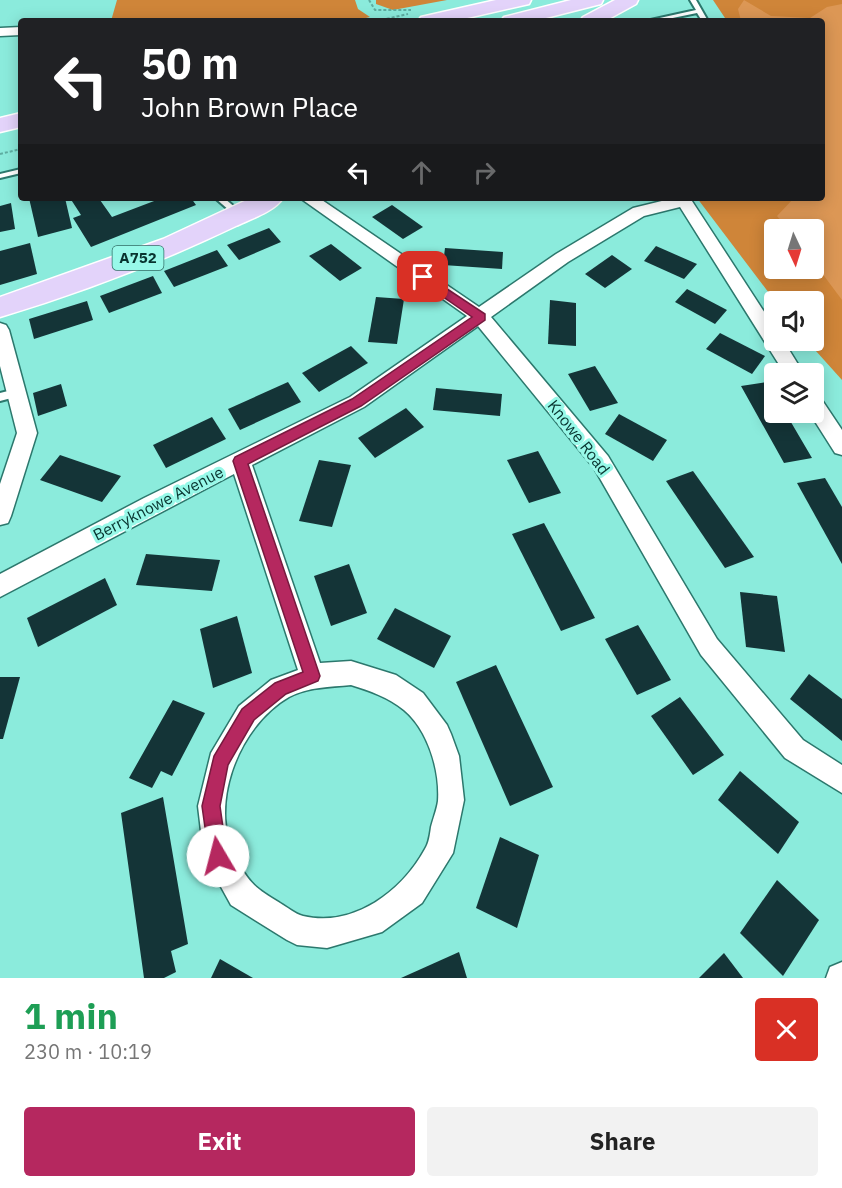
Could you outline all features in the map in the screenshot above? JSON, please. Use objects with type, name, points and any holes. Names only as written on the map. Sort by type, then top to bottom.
[{"type":"main road","points":[[431,18],[522,0]]},
{"type":"main road","points":[[539,18],[595,12],[629,0]]},
{"type":"main road","points":[[0,125],[18,121]]},
{"type":"main road","points":[[0,143],[18,139]]},
{"type":"main road","name":"A752","points":[[0,307],[167,247],[240,215],[266,201]]},
{"type":"street","points":[[0,32],[18,31]]},
{"type":"street","name":"Knowe Road","points":[[312,201],[481,317],[601,462],[709,646],[794,749],[842,780]]},
{"type":"street","name":"Berryknowe Avenue","points":[[0,586],[357,402],[562,258],[639,212],[679,201]]},
{"type":"street","points":[[684,201],[788,363]]},
{"type":"street","points":[[0,330],[8,395],[27,433],[0,516]]},
{"type":"street","points":[[824,419],[842,447]]},
{"type":"street","points":[[240,461],[312,676]]},
{"type":"street","points":[[351,673],[387,684],[414,702],[438,734],[446,756],[451,800],[439,853],[412,892],[372,922],[327,933],[297,930],[241,896],[218,856],[211,806],[220,762],[248,715],[280,689],[312,676],[351,673]]},
{"type":"lane","points":[[693,0],[703,18]]},
{"type":"lane","points":[[664,18],[699,11]]},
{"type":"lane","points":[[0,176],[18,172]]},
{"type":"lane","points":[[223,201],[240,215]]},
{"type":"path","points":[[369,0],[375,10],[431,18]]},
{"type":"path","points":[[0,154],[18,150]]},
{"type":"shaded area","points":[[117,0],[355,0],[358,9],[370,17],[366,18],[112,18]]},
{"type":"shaded area","points":[[376,0],[447,0],[393,10],[376,4]]},
{"type":"shaded area","points":[[713,0],[744,0],[738,9],[740,18],[725,18]]},
{"type":"shaded area","points":[[720,0],[842,0],[842,345],[824,318],[824,291],[813,291],[813,279],[824,279],[824,219],[765,219],[751,201],[825,201],[825,18],[730,18]]},
{"type":"shaded area","points":[[744,0],[842,0],[842,4],[827,7],[810,18],[771,16]]},
{"type":"shaded area","points":[[699,201],[791,201],[777,216],[780,219],[764,219],[764,279],[824,279],[824,276],[842,300],[842,380],[816,351],[824,351],[824,291],[767,291]]},
{"type":"building","points":[[30,201],[66,201],[72,228],[38,237]]},
{"type":"building","points":[[72,201],[101,201],[112,217],[154,201],[193,201],[196,205],[91,247],[73,218],[81,215]]},
{"type":"building","points":[[11,203],[15,229],[0,232],[0,206]]},
{"type":"building","points":[[392,205],[423,227],[403,239],[372,217]]},
{"type":"building","points":[[269,228],[281,242],[239,260],[227,245]]},
{"type":"building","points":[[30,243],[37,274],[0,285],[0,251]]},
{"type":"building","points":[[331,244],[362,268],[340,281],[309,256]]},
{"type":"building","points":[[656,246],[697,264],[684,279],[644,261]]},
{"type":"building","points":[[445,248],[503,252],[502,269],[443,265]]},
{"type":"building","points":[[217,250],[228,266],[174,287],[164,271]]},
{"type":"building","points":[[612,255],[632,269],[605,288],[585,274]]},
{"type":"building","points":[[153,276],[162,293],[109,313],[100,296]]},
{"type":"building","points":[[687,289],[727,310],[715,324],[675,302]]},
{"type":"building","points":[[376,297],[404,299],[397,344],[368,342]]},
{"type":"building","points":[[550,300],[576,303],[576,346],[548,344]]},
{"type":"building","points":[[87,301],[93,320],[34,339],[29,319]]},
{"type":"building","points":[[720,333],[765,356],[752,374],[706,349]]},
{"type":"building","points":[[351,346],[368,363],[319,392],[302,373]]},
{"type":"building","points":[[595,366],[618,403],[590,411],[568,374]]},
{"type":"building","points":[[288,382],[301,402],[240,430],[228,409]]},
{"type":"building","points":[[764,382],[764,423],[791,423],[812,458],[784,463],[741,386]]},
{"type":"building","points":[[61,384],[67,406],[38,416],[33,393]]},
{"type":"building","points":[[436,388],[502,394],[500,416],[433,410]]},
{"type":"building","points":[[406,408],[424,427],[375,458],[358,438]]},
{"type":"building","points":[[619,414],[667,440],[653,461],[605,434]]},
{"type":"building","points":[[212,417],[226,439],[166,468],[153,445]]},
{"type":"building","points":[[538,451],[561,493],[529,503],[507,460]]},
{"type":"building","points":[[60,455],[121,476],[102,502],[40,480]]},
{"type":"building","points":[[319,460],[351,465],[332,527],[299,521]]},
{"type":"building","points":[[693,471],[754,557],[725,568],[666,481]]},
{"type":"building","points":[[825,478],[842,507],[842,564],[797,483]]},
{"type":"building","points":[[544,523],[595,618],[561,631],[512,534]]},
{"type":"building","points":[[146,554],[220,560],[212,591],[136,585]]},
{"type":"building","points":[[349,564],[367,613],[331,626],[314,576]]},
{"type":"building","points":[[105,578],[117,605],[38,647],[27,618]]},
{"type":"building","points":[[740,592],[777,596],[785,652],[746,647]]},
{"type":"building","points":[[395,608],[451,636],[434,668],[377,639]]},
{"type":"building","points":[[237,616],[252,673],[213,688],[200,629]]},
{"type":"building","points":[[638,625],[671,680],[637,695],[605,639]]},
{"type":"building","points":[[496,665],[553,787],[510,806],[456,682]]},
{"type":"building","points":[[809,674],[842,699],[842,741],[790,699]]},
{"type":"building","points":[[0,677],[20,677],[3,739],[0,739]]},
{"type":"building","points":[[680,697],[724,755],[693,775],[651,716]]},
{"type":"building","points":[[173,700],[205,713],[172,776],[161,771],[152,788],[129,778]]},
{"type":"building","points":[[740,771],[799,822],[778,854],[718,800]]},
{"type":"building","points":[[163,797],[188,944],[171,951],[176,972],[164,978],[144,978],[121,813]]},
{"type":"building","points":[[500,837],[539,855],[517,928],[476,908]]},
{"type":"building","points":[[777,880],[819,920],[783,976],[740,933]]},
{"type":"building","points":[[459,952],[467,978],[401,978]]},
{"type":"building","points":[[724,953],[743,978],[699,978]]},
{"type":"building","points":[[220,959],[253,978],[211,978]]},
{"type":"route","points":[[218,856],[211,806],[220,762],[248,715],[280,689],[312,676],[240,461],[357,402],[481,317],[423,277]]}]
